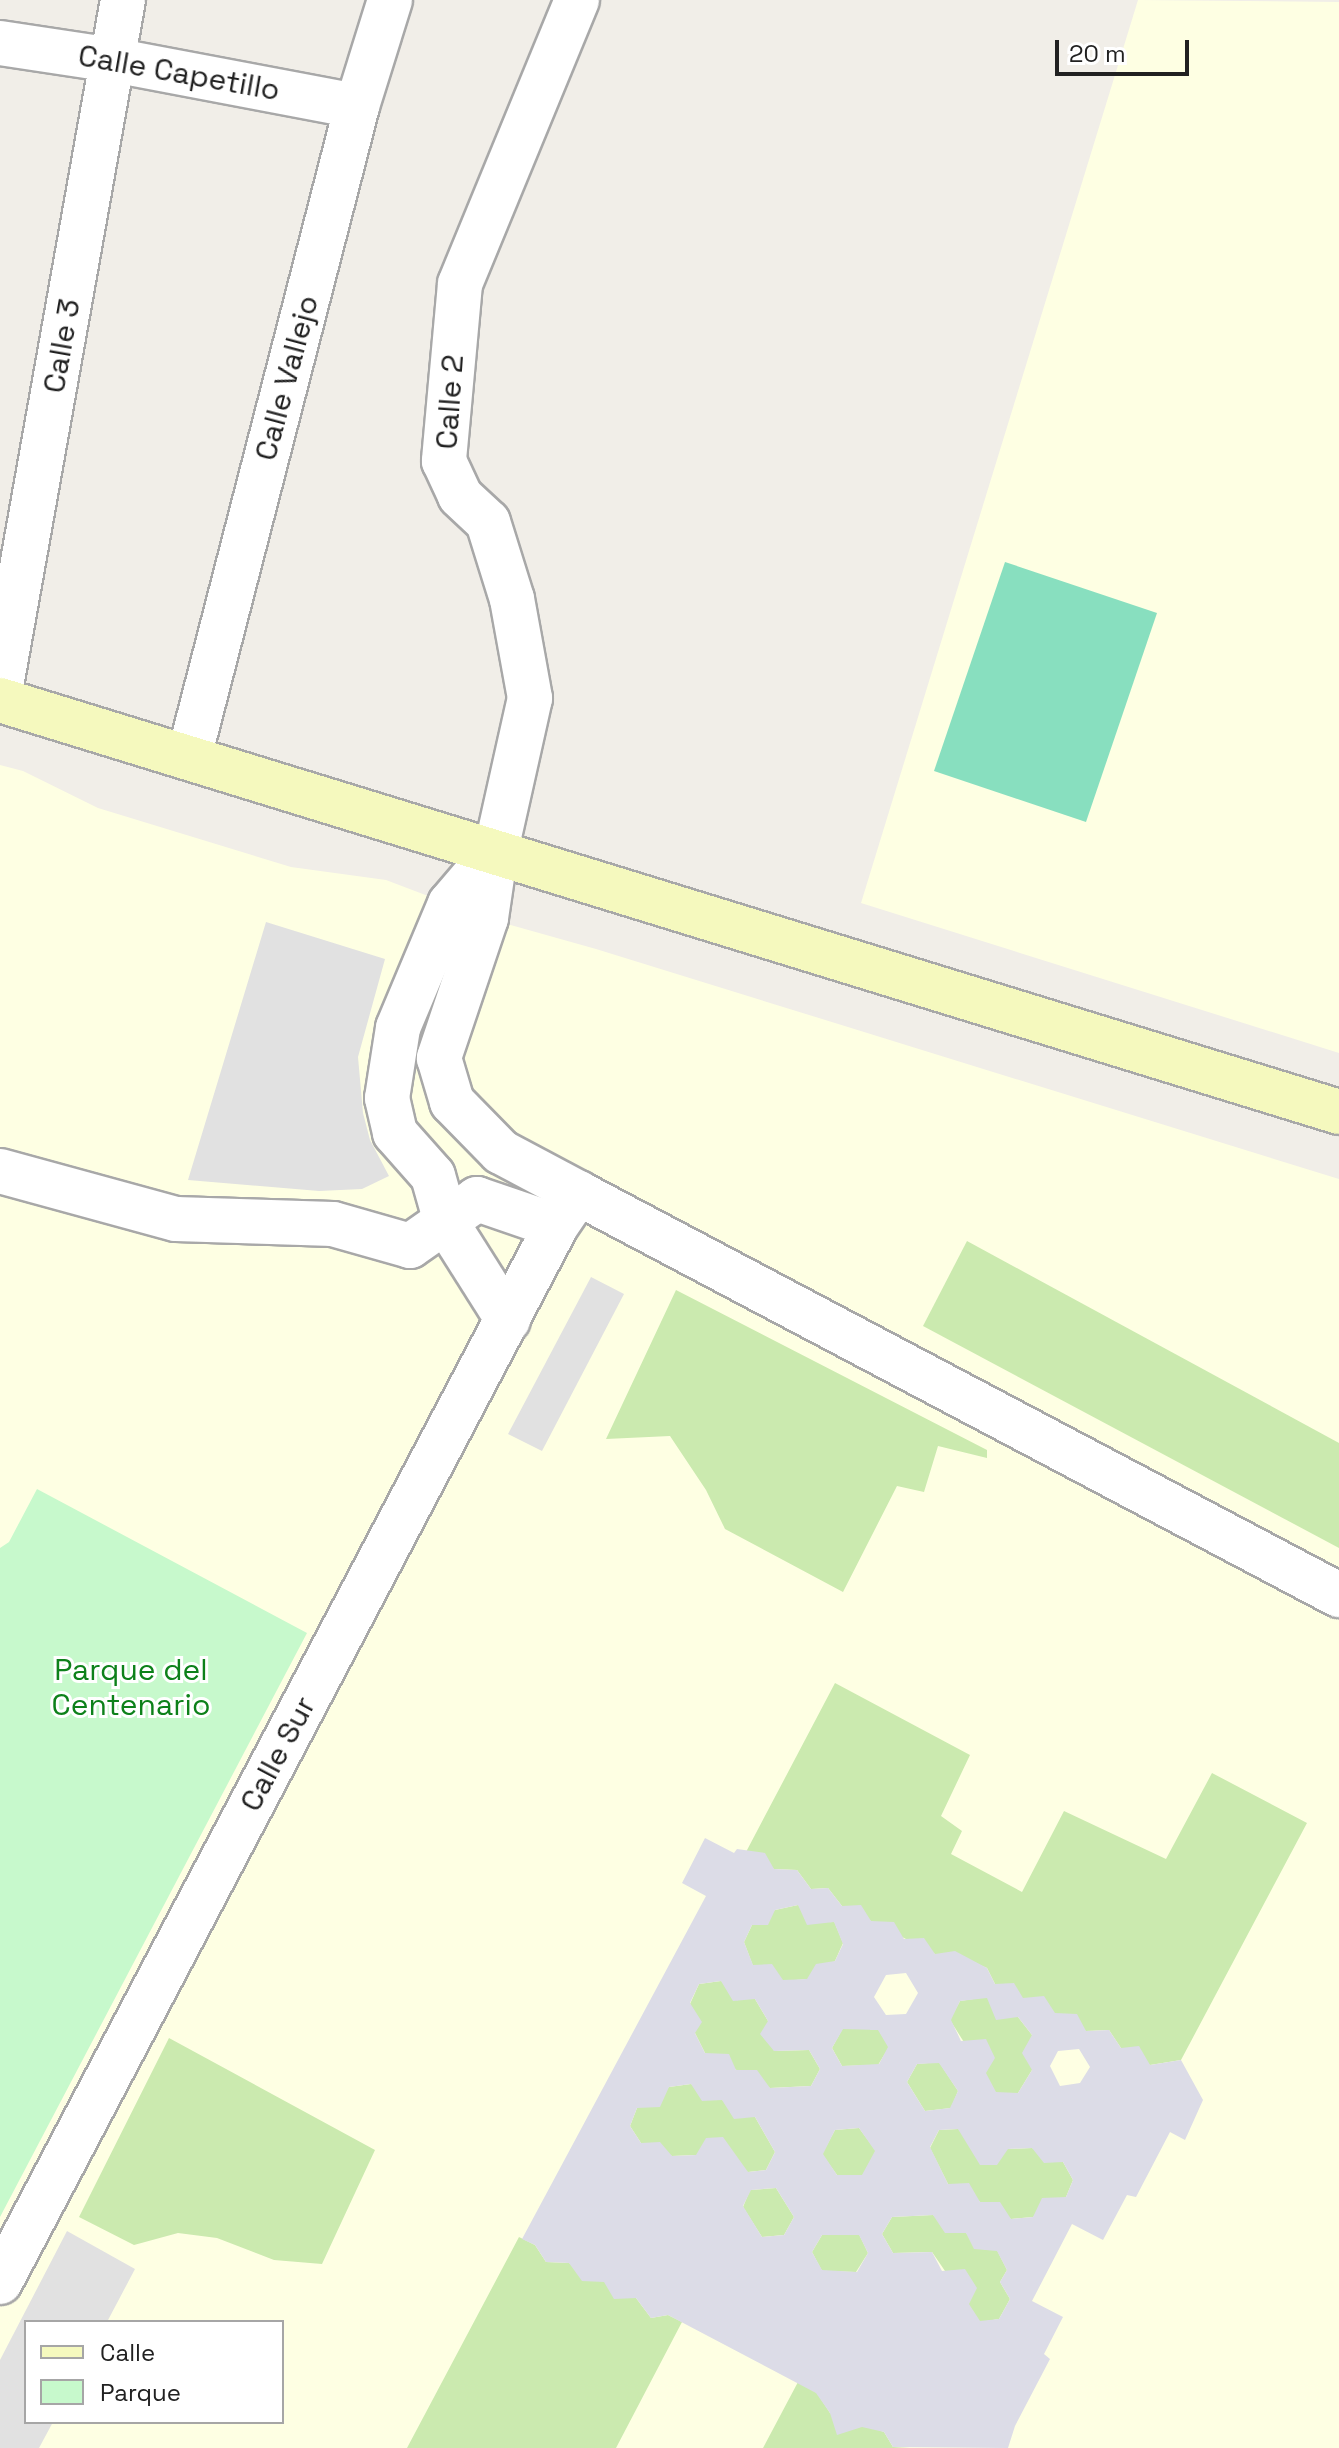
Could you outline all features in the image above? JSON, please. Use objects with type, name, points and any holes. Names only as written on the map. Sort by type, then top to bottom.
[{"type":"street","name":"Calle 3","points":[[0,691],[123,0]]},
{"type":"street","name":"Calle Vallejo","points":[[189,757],[357,106],[390,0]]},
{"type":"street","name":"Calle 2","points":[[567,1210],[501,1152],[452,1102],[439,1058],[486,918],[496,850],[530,698],[512,599],[488,522],[460,496],[444,461],[460,284],[577,0]]},
{"type":"street","name":"Calle Capetillo","points":[[0,43],[113,60],[357,106]]},
{"type":"street","points":[[0,700],[496,850],[1339,1112]]},
{"type":"street","points":[[496,850],[450,904],[398,1028],[387,1098],[395,1133],[433,1176],[446,1222],[508,1320]]},
{"type":"street","points":[[0,1171],[176,1219],[333,1224],[410,1246],[477,1199],[567,1210],[1339,1595]]},
{"type":"street","name":"Calle Sur","points":[[0,2282],[567,1210]]},
{"type":"shaded area","points":[[1138,0],[1339,2],[1339,1053],[861,903]]},
{"type":"shaded area","points":[[0,765],[23,771],[98,808],[291,867],[386,880],[486,918],[596,949],[1339,1179],[1339,2448],[0,2448]]},
{"type":"shaded area","points":[[266,922],[385,959],[358,1057],[363,1113],[370,1140],[389,1176],[362,1189],[319,1191],[188,1180]]},
{"type":"shaded area","points":[[591,1277],[624,1294],[542,1451],[508,1434]]},
{"type":"shaded area","points":[[705,1838],[734,1853],[737,1849],[765,1853],[774,1869],[797,1870],[811,1889],[828,1888],[842,1906],[861,1905],[871,1921],[894,1922],[904,1939],[924,1938],[935,1954],[955,1951],[987,1968],[995,1984],[1014,1983],[1023,1998],[1044,1996],[1055,2013],[1077,2014],[1086,2031],[1109,2030],[1121,2048],[1139,2046],[1150,2065],[1181,2060],[1203,2100],[1185,2140],[1170,2132],[1136,2197],[1127,2195],[1103,2240],[1072,2224],[1032,2301],[1063,2317],[1044,2354],[1050,2359],[1015,2426],[1008,2448],[893,2447],[884,2432],[862,2427],[837,2435],[830,2413],[816,2393],[668,2315],[651,2318],[636,2298],[614,2299],[604,2282],[582,2281],[569,2263],[546,2262],[535,2245],[522,2239],[706,1896],[682,1883]],"holes":[[[798,1905],[807,1925],[834,1922],[843,1944],[835,1961],[816,1964],[807,1979],[783,1980],[772,1964],[753,1965],[744,1942],[752,1925],[768,1925],[775,1910]],[[906,1973],[918,1993],[906,2014],[886,2015],[874,1997],[886,1975]],[[721,1981],[733,2001],[755,1999],[768,2021],[760,2034],[774,2051],[809,2050],[820,2069],[811,2086],[770,2088],[757,2070],[736,2070],[729,2054],[705,2053],[695,2033],[702,2022],[690,2003],[699,1984]],[[987,1998],[996,2020],[1018,2017],[1032,2035],[1022,2053],[1032,2070],[1018,2093],[996,2092],[986,2073],[995,2058],[986,2039],[961,2041],[951,2020],[960,2001]],[[843,2029],[878,2030],[888,2047],[879,2064],[842,2066],[832,2048]],[[1079,2049],[1090,2067],[1080,2083],[1060,2086],[1050,2066],[1058,2051]],[[939,2063],[958,2091],[950,2108],[925,2111],[907,2082],[917,2064]],[[691,2084],[702,2101],[722,2100],[734,2119],[755,2117],[775,2152],[766,2170],[748,2172],[723,2137],[706,2138],[696,2155],[672,2156],[660,2142],[641,2143],[630,2126],[637,2108],[660,2107],[669,2087]],[[859,2128],[875,2151],[862,2175],[837,2175],[823,2154],[835,2130]],[[958,2129],[980,2165],[997,2165],[1008,2149],[1032,2148],[1044,2163],[1063,2162],[1073,2180],[1066,2197],[1042,2198],[1033,2217],[1011,2219],[1000,2202],[980,2202],[969,2183],[948,2184],[930,2147],[939,2130]],[[776,2188],[794,2217],[784,2235],[762,2237],[743,2206],[751,2190]],[[933,2215],[945,2233],[966,2233],[974,2249],[997,2251],[1007,2270],[1000,2282],[1010,2299],[999,2319],[980,2321],[969,2304],[977,2288],[965,2269],[942,2271],[932,2252],[893,2253],[882,2234],[892,2217]],[[822,2235],[859,2235],[868,2253],[857,2272],[822,2270],[812,2252]]]},
{"type":"shaded area","points":[[67,2231],[135,2269],[108,2320],[24,2320],[24,2424],[52,2424],[39,2448],[0,2448],[0,2360]]},
{"type":"green space","points":[[1005,562],[1157,613],[1086,822],[934,771]]},
{"type":"green space","points":[[967,1241],[1339,1443],[1339,1548],[923,1326]]},
{"type":"green space","points":[[676,1290],[987,1450],[987,1458],[938,1446],[924,1492],[897,1486],[843,1592],[725,1529],[706,1490],[670,1436],[606,1439]]},
{"type":"green space","name":"Parque del Centenario","points":[[37,1489],[307,1633],[0,2217],[0,1548],[9,1542]]},
{"type":"green space","points":[[835,1683],[970,1755],[941,1816],[962,1831],[951,1854],[1022,1892],[1064,1811],[1166,1859],[1212,1773],[1307,1823],[1181,2060],[1150,2065],[1121,2048],[1109,2030],[1086,2031],[995,1984],[987,1968],[971,1961],[935,1954],[842,1906],[828,1888],[811,1889],[797,1870],[774,1869],[746,1852]]},
{"type":"green space","points":[[798,1905],[834,1921],[843,1943],[835,1961],[808,1979],[783,1981],[753,1966],[744,1942],[752,1925],[775,1910]]},
{"type":"green space","points":[[721,1981],[755,1999],[768,2021],[774,2051],[809,2050],[820,2069],[811,2086],[770,2088],[705,2053],[695,2033],[690,2004],[699,1984]]},
{"type":"green space","points":[[987,1997],[1018,2017],[1032,2035],[1032,2070],[1018,2093],[996,2093],[950,2020],[960,2001]]},
{"type":"green space","points":[[843,2028],[878,2029],[889,2047],[878,2065],[842,2066],[832,2048]]},
{"type":"green space","points":[[169,2038],[375,2150],[322,2264],[274,2260],[217,2238],[178,2233],[134,2245],[79,2217]]},
{"type":"green space","points":[[939,2062],[958,2091],[951,2108],[925,2111],[907,2082],[917,2064]]},
{"type":"green space","points":[[691,2084],[755,2117],[775,2152],[766,2170],[748,2172],[696,2155],[672,2156],[641,2143],[630,2126],[637,2108],[669,2087]]},
{"type":"green space","points":[[859,2128],[876,2151],[862,2176],[837,2175],[822,2154],[835,2130]]},
{"type":"green space","points":[[958,2129],[1008,2149],[1032,2148],[1063,2162],[1073,2180],[1066,2197],[1033,2217],[1011,2219],[948,2184],[930,2148],[939,2130]]},
{"type":"green space","points":[[776,2188],[794,2217],[784,2235],[762,2237],[743,2207],[750,2190]]},
{"type":"green space","points":[[933,2215],[997,2250],[1007,2270],[1000,2282],[1010,2299],[999,2319],[980,2322],[932,2252],[893,2253],[882,2234],[892,2217]]},
{"type":"green space","points":[[859,2234],[868,2253],[856,2272],[822,2271],[812,2252],[822,2235]]},
{"type":"green space","points":[[519,2237],[535,2245],[546,2262],[569,2263],[636,2298],[651,2318],[668,2315],[682,2322],[616,2448],[407,2448]]},
{"type":"green space","points":[[798,2382],[817,2393],[830,2413],[884,2432],[893,2447],[910,2448],[763,2448]]}]
